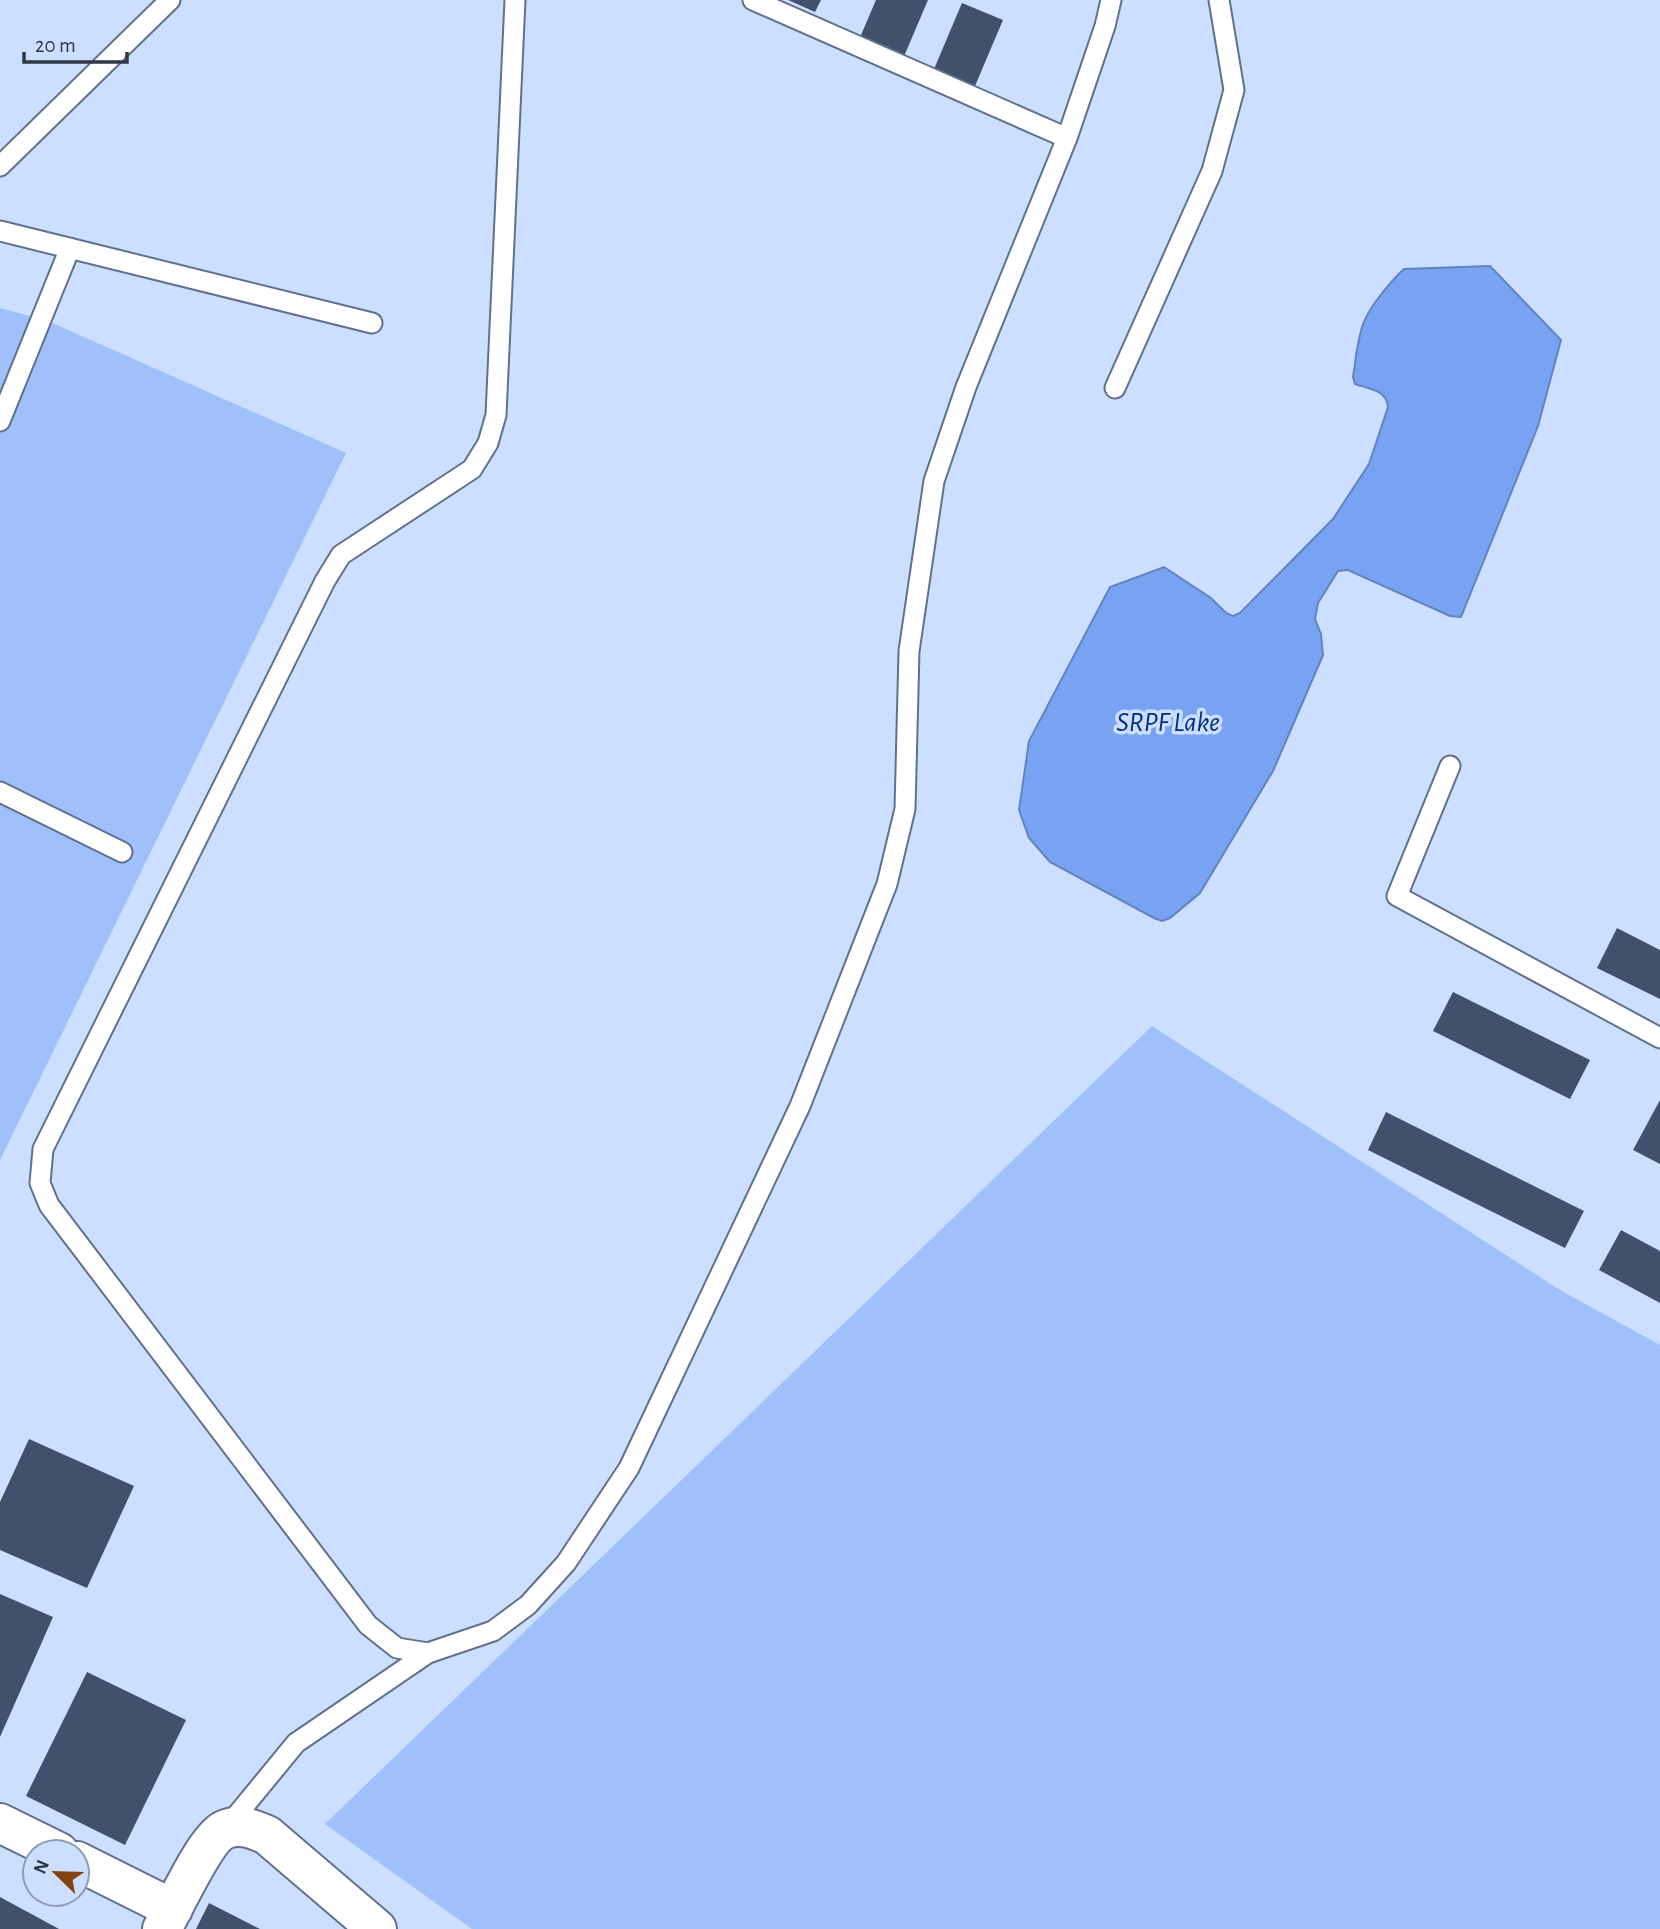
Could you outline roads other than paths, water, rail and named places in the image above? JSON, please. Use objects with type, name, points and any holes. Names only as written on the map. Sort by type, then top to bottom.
[{"type":"street","points":[[0,1823],[31,1838]]},
{"type":"street","points":[[91,1870],[168,1919],[209,1843],[224,1830],[248,1826],[267,1835],[355,1922]]},
{"type":"lane","points":[[0,166],[170,0]]},
{"type":"lane","points":[[428,1653],[397,1648],[368,1625],[49,1205],[40,1183],[43,1149],[325,581],[341,555],[472,469],[488,443],[496,415],[515,0]]},
{"type":"lane","points":[[753,0],[1068,138]]},
{"type":"lane","points":[[224,1830],[296,1743],[428,1653],[492,1631],[528,1605],[566,1563],[629,1468],[800,1106],[887,884],[905,809],[909,650],[933,481],[966,387],[1068,138],[1111,0]]},
{"type":"lane","points":[[1115,388],[1212,171],[1234,90],[1219,0]]},
{"type":"lane","points":[[0,231],[372,323]]},
{"type":"lane","points":[[0,421],[70,248]]},
{"type":"lane","points":[[1450,766],[1397,895],[1660,1038]]},
{"type":"lane","points":[[0,792],[122,852]]},
{"type":"water","name":"SRPF Lake","points":[[1490,266],[1561,340],[1538,426],[1461,617],[1450,616],[1348,570],[1338,571],[1318,603],[1315,619],[1321,634],[1323,655],[1273,771],[1200,893],[1170,918],[1162,921],[1154,918],[1050,862],[1029,838],[1019,810],[1029,741],[1110,587],[1164,567],[1211,598],[1226,613],[1233,616],[1240,613],[1333,519],[1369,464],[1388,407],[1387,401],[1381,394],[1355,384],[1353,377],[1358,342],[1367,316],[1376,301],[1404,269]]}]
